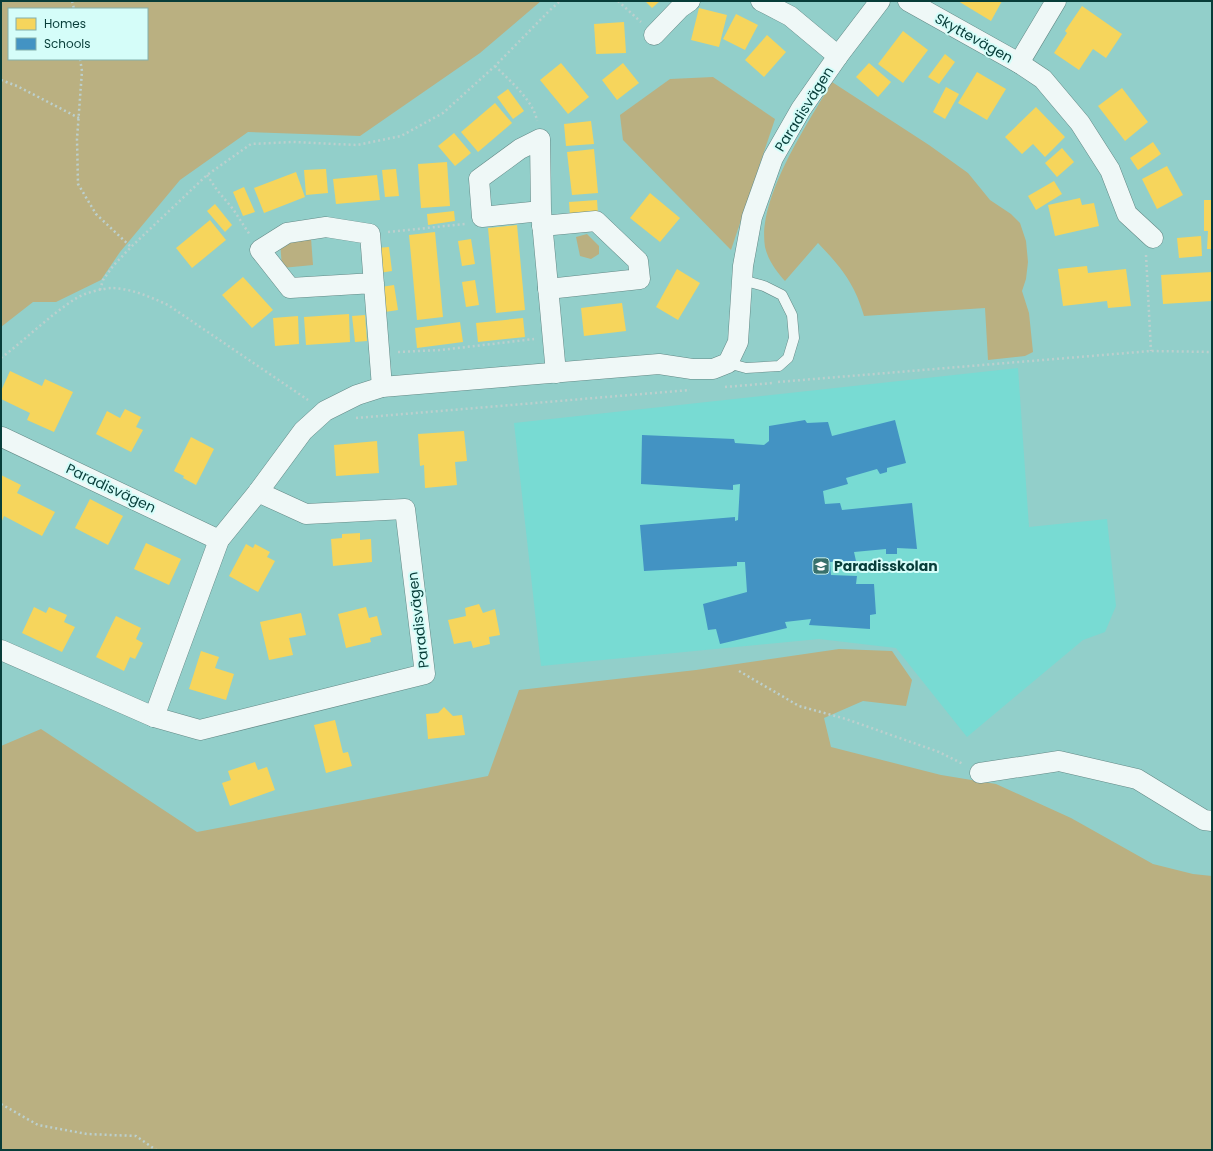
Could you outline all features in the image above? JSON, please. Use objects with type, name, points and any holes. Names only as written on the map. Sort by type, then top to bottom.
[{"type":"street","points":[[654,35],[680,8],[690,1]]},
{"type":"street","name":"Paradisvägen","points":[[761,1],[790,16],[838,56]]},
{"type":"street","name":"Paradisvägen","points":[[728,363],[738,342],[743,266],[752,217],[773,158],[801,109],[838,56],[880,1]]},
{"type":"street","name":"Skyttevägen","points":[[908,1],[1019,63],[1043,79],[1080,123],[1110,170],[1127,214],[1153,238]]},
{"type":"street","name":"Skyttevägen","points":[[1019,63],[1056,1]]},
{"type":"street","points":[[548,289],[640,278],[638,261],[596,221],[542,219],[482,216],[479,179],[520,149],[540,139],[542,219],[548,289],[556,373]]},
{"type":"street","points":[[374,283],[290,288],[260,250],[287,233],[326,227],[370,234],[374,283],[379,352],[382,387]]},
{"type":"street","points":[[154,717],[219,540],[258,492],[302,431],[325,411],[357,395],[382,387],[659,364],[692,369],[713,369],[728,363]]},
{"type":"street","name":"Paradisvägen","points":[[2,437],[219,540]]},
{"type":"street","name":"Paradisvägen","points":[[1,650],[154,717],[200,730],[425,674],[405,510],[306,514],[258,492]]},
{"type":"street","points":[[980,773],[1059,760],[1137,779],[1204,820],[1212,821]]},
{"type":"lane","points":[[728,363],[746,368],[778,366],[788,358],[794,338],[792,315],[782,295],[764,286],[742,280]]},
{"type":"path","points":[[100,290],[103,280],[110,270],[131,247],[207,175],[251,144],[293,142],[357,145],[400,136],[443,113],[495,66],[560,1]]},
{"type":"path","points":[[618,1],[654,35]]},
{"type":"path","points":[[80,60],[82,71],[77,139],[78,184],[96,214],[131,247]]},
{"type":"path","points":[[495,66],[528,101],[537,117],[540,139]]},
{"type":"path","points":[[1,80],[17,86],[78,118]]},
{"type":"path","points":[[207,175],[233,209],[260,250]]},
{"type":"path","points":[[370,234],[462,225],[482,216]]},
{"type":"path","points":[[1151,351],[1146,252],[1153,238]]},
{"type":"path","points":[[1,358],[76,298],[100,290],[112,288],[143,294],[168,305],[325,411],[341,419],[691,390]]},
{"type":"path","points":[[379,352],[441,350],[553,337]]},
{"type":"path","points":[[722,387],[1151,351],[1212,352]]},
{"type":"path","points":[[739,671],[799,706],[846,719],[938,752],[980,773]]},
{"type":"path","points":[[1,1104],[38,1125],[87,1134],[136,1136],[156,1150]]},
{"type":"shaded area","points":[[1,1],[541,1],[480,53],[360,136],[248,132],[180,180],[120,252],[101,280],[56,302],[33,302],[1,327]]},
{"type":"shaded area","points":[[713,77],[775,119],[731,250],[623,140],[620,115],[670,79]]},
{"type":"shaded area","points":[[832,82],[929,145],[968,173],[990,200],[1011,214],[1020,223],[1026,241],[1028,262],[1026,279],[1022,291],[1029,313],[1033,352],[1025,356],[988,360],[985,308],[864,316],[852,285],[834,260],[818,243],[785,281],[778,273],[770,261],[765,247],[765,228],[769,206],[776,184],[786,162]]},
{"type":"shaded area","points":[[587,234],[599,246],[599,254],[591,259],[580,256],[576,237]]},
{"type":"shaded area","points":[[311,238],[313,265],[282,268],[280,241]]},
{"type":"shaded area","name":"Paradisskolan","points":[[1018,368],[1029,527],[1107,519],[1116,606],[1105,632],[1083,640],[967,737],[896,648],[819,639],[541,666],[514,423]]},
{"type":"shaded area","points":[[839,649],[892,651],[912,680],[906,706],[863,701],[824,718],[831,747],[941,775],[996,784],[1071,818],[1153,864],[1193,874],[1212,876],[1212,1150],[1,1150],[1,746],[41,729],[197,832],[488,776],[519,690],[696,670]]},
{"type":"building: Homes","points":[[645,1],[660,1],[652,8]]},
{"type":"building: Homes","points":[[958,1],[1002,1],[991,21]]},
{"type":"building: Homes","points":[[1082,6],[1122,34],[1106,58],[1093,49],[1079,70],[1054,53],[1067,33],[1065,31]]},
{"type":"building: Homes","points":[[699,8],[727,15],[719,47],[691,40]]},
{"type":"building: Homes","points":[[736,14],[758,25],[745,50],[723,39]]},
{"type":"building: Homes","points":[[624,22],[626,53],[596,54],[594,24]]},
{"type":"building: Homes","points":[[903,31],[928,50],[903,83],[878,64]]},
{"type":"building: Homes","points":[[767,35],[786,52],[764,77],[745,60]]},
{"type":"building: Homes","points":[[945,54],[955,62],[939,84],[928,77]]},
{"type":"building: Homes","points":[[561,63],[589,97],[568,114],[540,80]]},
{"type":"building: Homes","points":[[623,63],[639,83],[617,100],[602,80]]},
{"type":"building: Homes","points":[[869,63],[891,82],[878,97],[856,77]]},
{"type":"building: Homes","points":[[977,72],[1006,89],[987,120],[958,103]]},
{"type":"building: Homes","points":[[946,87],[959,94],[945,119],[933,112]]},
{"type":"building: Homes","points":[[1122,88],[1148,122],[1125,141],[1098,106]]},
{"type":"building: Homes","points":[[508,89],[524,111],[513,119],[497,97]]},
{"type":"building: Homes","points":[[495,103],[512,123],[478,152],[461,132]]},
{"type":"building: Homes","points":[[1036,107],[1065,137],[1045,157],[1033,144],[1022,154],[1005,137]]},
{"type":"building: Homes","points":[[591,121],[594,144],[566,146],[564,124]]},
{"type":"building: Homes","points":[[454,133],[471,153],[455,166],[438,146]]},
{"type":"building: Homes","points":[[1153,142],[1161,154],[1138,170],[1130,158]]},
{"type":"building: Homes","points":[[1062,148],[1074,162],[1057,177],[1045,163]]},
{"type":"building: Homes","points":[[594,149],[598,193],[572,195],[567,152]]},
{"type":"building: Homes","points":[[447,162],[450,206],[421,208],[418,164]]},
{"type":"building: Homes","points":[[1167,166],[1183,195],[1157,209],[1142,179]]},
{"type":"building: Homes","points":[[326,169],[328,193],[306,195],[304,170]]},
{"type":"building: Homes","points":[[396,169],[399,196],[385,197],[382,170]]},
{"type":"building: Homes","points":[[296,172],[305,197],[264,213],[254,188]]},
{"type":"building: Homes","points":[[377,175],[380,200],[336,204],[333,179]]},
{"type":"building: Homes","points":[[1054,181],[1062,194],[1036,210],[1028,196]]},
{"type":"building: Homes","points":[[244,187],[255,212],[243,216],[233,192]]},
{"type":"building: Homes","points":[[650,193],[680,218],[660,242],[630,218]]},
{"type":"building: Homes","points":[[1080,198],[1082,205],[1094,203],[1099,226],[1055,236],[1048,205]]},
{"type":"building: Homes","points":[[597,200],[598,214],[570,216],[569,202]]},
{"type":"building: Homes","points":[[1204,200],[1212,200],[1212,249],[1207,249],[1208,231],[1204,231]]},
{"type":"building: Homes","points":[[215,204],[232,225],[225,232],[207,211]]},
{"type":"building: Homes","points":[[454,211],[455,221],[428,225],[427,214]]},
{"type":"building: Homes","points":[[210,220],[226,240],[192,268],[176,248]]},
{"type":"building: Homes","points":[[517,225],[525,310],[496,313],[488,228]]},
{"type":"building: Homes","points":[[435,232],[443,317],[417,320],[409,235]]},
{"type":"building: Homes","points":[[1201,236],[1202,256],[1179,258],[1177,238]]},
{"type":"building: Homes","points":[[471,239],[475,264],[462,266],[458,241]]},
{"type":"building: Homes","points":[[389,247],[392,271],[379,273],[376,248]]},
{"type":"building: Homes","points":[[1087,266],[1088,273],[1126,269],[1131,306],[1108,308],[1107,301],[1063,306],[1058,269]]},
{"type":"building: Homes","points":[[677,269],[700,283],[678,320],[656,307]]},
{"type":"building: Homes","points":[[1212,272],[1212,301],[1163,304],[1161,275]]},
{"type":"building: Homes","points":[[243,277],[273,310],[252,328],[222,295]]},
{"type":"building: Homes","points":[[475,280],[479,305],[466,307],[462,282]]},
{"type":"building: Homes","points":[[394,285],[398,310],[385,312],[381,287]]},
{"type":"building: Homes","points":[[622,303],[626,331],[584,336],[581,308]]},
{"type":"building: Homes","points":[[349,314],[350,342],[306,345],[304,317]]},
{"type":"building: Homes","points":[[365,315],[367,341],[355,342],[352,316]]},
{"type":"building: Homes","points":[[298,316],[299,344],[275,346],[273,318]]},
{"type":"building: Homes","points":[[523,318],[525,337],[478,342],[476,323]]},
{"type":"building: Homes","points":[[460,322],[463,342],[417,348],[415,328]]},
{"type":"building: Homes","points":[[10,371],[42,386],[45,379],[73,392],[54,432],[27,420],[30,413],[1,399],[1,391]]},
{"type":"building: Homes","points":[[125,409],[141,417],[136,427],[143,430],[131,452],[96,434],[107,411],[120,418]]},
{"type":"building: Homes","points":[[464,431],[467,461],[455,462],[457,485],[425,488],[424,465],[420,466],[418,434]]},
{"type":"building: Homes","points":[[191,437],[214,449],[196,485],[174,471]]},
{"type":"building: Homes","points":[[377,441],[379,473],[336,476],[334,445]]},
{"type":"building: Homes","points":[[1,475],[21,485],[17,493],[55,512],[42,536],[4,516],[1,523]]},
{"type":"building: Homes","points":[[90,499],[123,516],[108,545],[75,528]]},
{"type":"building: Homes","points":[[360,533],[360,540],[371,539],[372,562],[333,566],[331,539],[342,538],[342,534]]},
{"type":"building: Homes","points":[[146,543],[181,559],[169,585],[134,569]]},
{"type":"building: Homes","points":[[246,544],[253,548],[255,544],[270,552],[267,557],[275,561],[258,592],[229,576]]},
{"type":"building: Homes","points":[[479,604],[483,613],[495,609],[500,635],[489,637],[490,644],[473,648],[471,641],[454,644],[448,620],[466,616],[465,608]]},
{"type":"building: Homes","points":[[34,607],[46,613],[49,607],[67,615],[64,622],[75,627],[62,652],[22,633]]},
{"type":"building: Homes","points":[[366,607],[369,618],[377,616],[382,635],[370,638],[371,642],[346,648],[338,614]]},
{"type":"building: Homes","points":[[301,613],[306,635],[289,638],[293,655],[269,660],[260,622]]},
{"type":"building: Homes","points":[[116,616],[141,628],[136,639],[143,643],[135,659],[130,657],[124,671],[96,657]]},
{"type":"building: Homes","points":[[201,651],[219,657],[215,668],[234,674],[226,700],[189,689]]},
{"type":"building: Homes","points":[[444,707],[453,716],[462,715],[465,735],[428,739],[426,714],[438,713]]},
{"type":"building: Homes","points":[[335,720],[343,753],[348,752],[352,766],[326,773],[314,725]]},
{"type":"building: Homes","points":[[255,762],[258,770],[267,767],[275,790],[230,806],[222,783],[231,780],[228,771]]},
{"type":"building: Schools","points":[[805,420],[807,423],[828,422],[832,436],[895,420],[906,463],[887,468],[887,472],[880,474],[877,469],[846,478],[848,484],[823,491],[825,504],[840,503],[842,510],[912,503],[917,549],[897,548],[897,554],[886,554],[886,549],[854,552],[856,561],[830,562],[831,575],[857,576],[856,584],[874,584],[876,614],[870,615],[870,629],[809,625],[811,619],[785,622],[787,628],[720,644],[716,629],[708,630],[703,604],[747,592],[745,562],[737,562],[737,566],[644,571],[640,525],[735,517],[735,521],[738,520],[740,484],[733,485],[733,490],[641,484],[642,435],[734,439],[735,443],[764,445],[769,441],[769,426]]},
{"type":"place","name":"Paradisskolan","points":[[821,566]]}]
